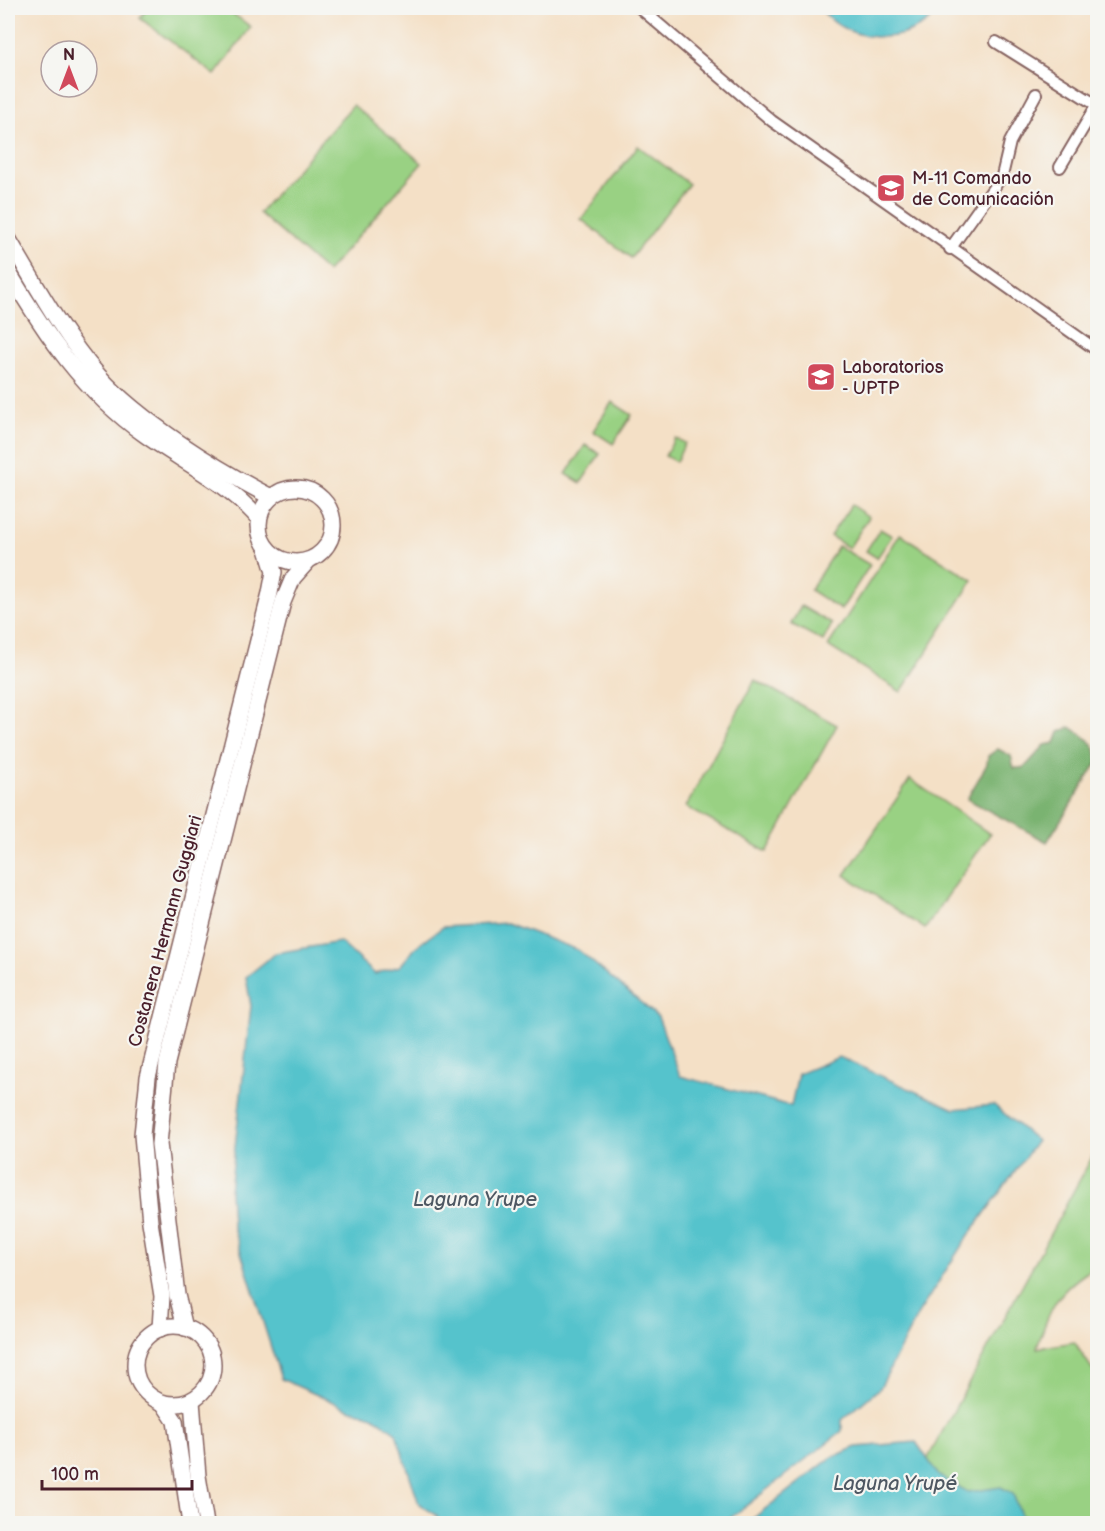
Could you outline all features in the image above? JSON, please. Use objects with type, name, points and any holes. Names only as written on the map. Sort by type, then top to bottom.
[{"type":"highway","points":[[8,238],[66,333],[100,377],[142,415],[233,477],[271,497]]},
{"type":"highway","points":[[8,271],[54,346],[107,405],[144,434],[245,503],[259,519]]},
{"type":"highway","points":[[304,489],[315,493],[330,511],[332,534],[319,554],[309,560],[286,561],[267,549],[259,530],[259,519],[271,497],[281,490],[304,489]]},
{"type":"highway","name":"Costanera Hermann Guggiari","points":[[160,1329],[162,1296],[150,1222],[142,1135],[148,1077],[270,593],[274,572],[267,549]]},
{"type":"highway","name":"Costanera Hermann Guggiari","points":[[185,1328],[177,1295],[159,1144],[167,1063],[283,602],[293,578],[309,560]]},
{"type":"highway","points":[[163,1403],[178,1404],[192,1401],[210,1382],[213,1369],[212,1356],[202,1338],[185,1328],[172,1326],[160,1329],[141,1344],[135,1368],[144,1390],[163,1403],[175,1421],[190,1524]]},
{"type":"highway","points":[[192,1401],[198,1476],[206,1524]]},
{"type":"street","points":[[640,8],[772,121],[950,249],[1098,351]]},
{"type":"street","points":[[996,42],[1097,104],[1060,167]]},
{"type":"street","points":[[950,249],[1002,176],[1010,142],[1036,94]]},
{"type":"green space","points":[[148,8],[225,8],[251,27],[215,75],[140,18]]},
{"type":"green space","points":[[353,105],[422,163],[327,272],[259,213]]},
{"type":"green space","points":[[638,146],[689,184],[631,258],[581,219]]},
{"type":"green space","points":[[612,402],[632,415],[613,444],[593,431]]},
{"type":"green space","points":[[675,438],[685,443],[676,462],[665,456]]},
{"type":"green space","points":[[585,445],[600,454],[581,483],[566,474]]},
{"type":"green space","points":[[851,505],[869,517],[849,548],[830,536]]},
{"type":"green space","points":[[880,529],[892,536],[877,558],[866,551]]},
{"type":"green space","points":[[900,534],[973,580],[901,692],[828,646]]},
{"type":"green space","points":[[838,546],[870,565],[841,610],[810,590]]},
{"type":"green space","points":[[801,606],[832,624],[823,641],[791,624]]},
{"type":"green space","points":[[755,680],[837,725],[767,852],[686,807]]},
{"type":"green space","points":[[1070,727],[1093,745],[1097,763],[1047,842],[967,799],[987,764],[988,756],[998,749],[1011,756],[1014,768],[1024,768],[1045,745],[1055,743],[1059,732]]},
{"type":"green space","points":[[910,779],[990,834],[925,929],[845,875]]},
{"type":"green space","points":[[1097,1148],[1097,1266],[1073,1283],[1057,1300],[1046,1321],[1037,1348],[1074,1342],[1097,1376],[1097,1523],[892,1524]]},
{"type":"water","points":[[820,8],[943,8],[924,24],[908,32],[881,37],[853,32],[830,18]]},
{"type":"water","name":"Laguna Yrupe","points":[[507,923],[578,950],[658,1017],[680,1076],[791,1106],[798,1074],[839,1057],[954,1109],[994,1105],[1037,1141],[964,1242],[918,1314],[880,1388],[842,1420],[842,1431],[724,1523],[434,1523],[438,1516],[419,1504],[396,1433],[373,1416],[349,1409],[281,1379],[232,1224],[230,1191],[251,1006],[246,977],[276,953],[340,942],[375,974],[400,966],[417,946],[443,927]]},
{"type":"water","name":"Laguna Yrupé","points":[[916,1442],[939,1476],[968,1492],[1001,1487],[1013,1494],[1021,1515],[1033,1523],[747,1523],[831,1458],[856,1447]]},
{"type":"place","name":"M-11 Comando de Comunicación","points":[[891,188]]},
{"type":"place","name":"Laboratorios - UPTP","points":[[821,377]]}]
